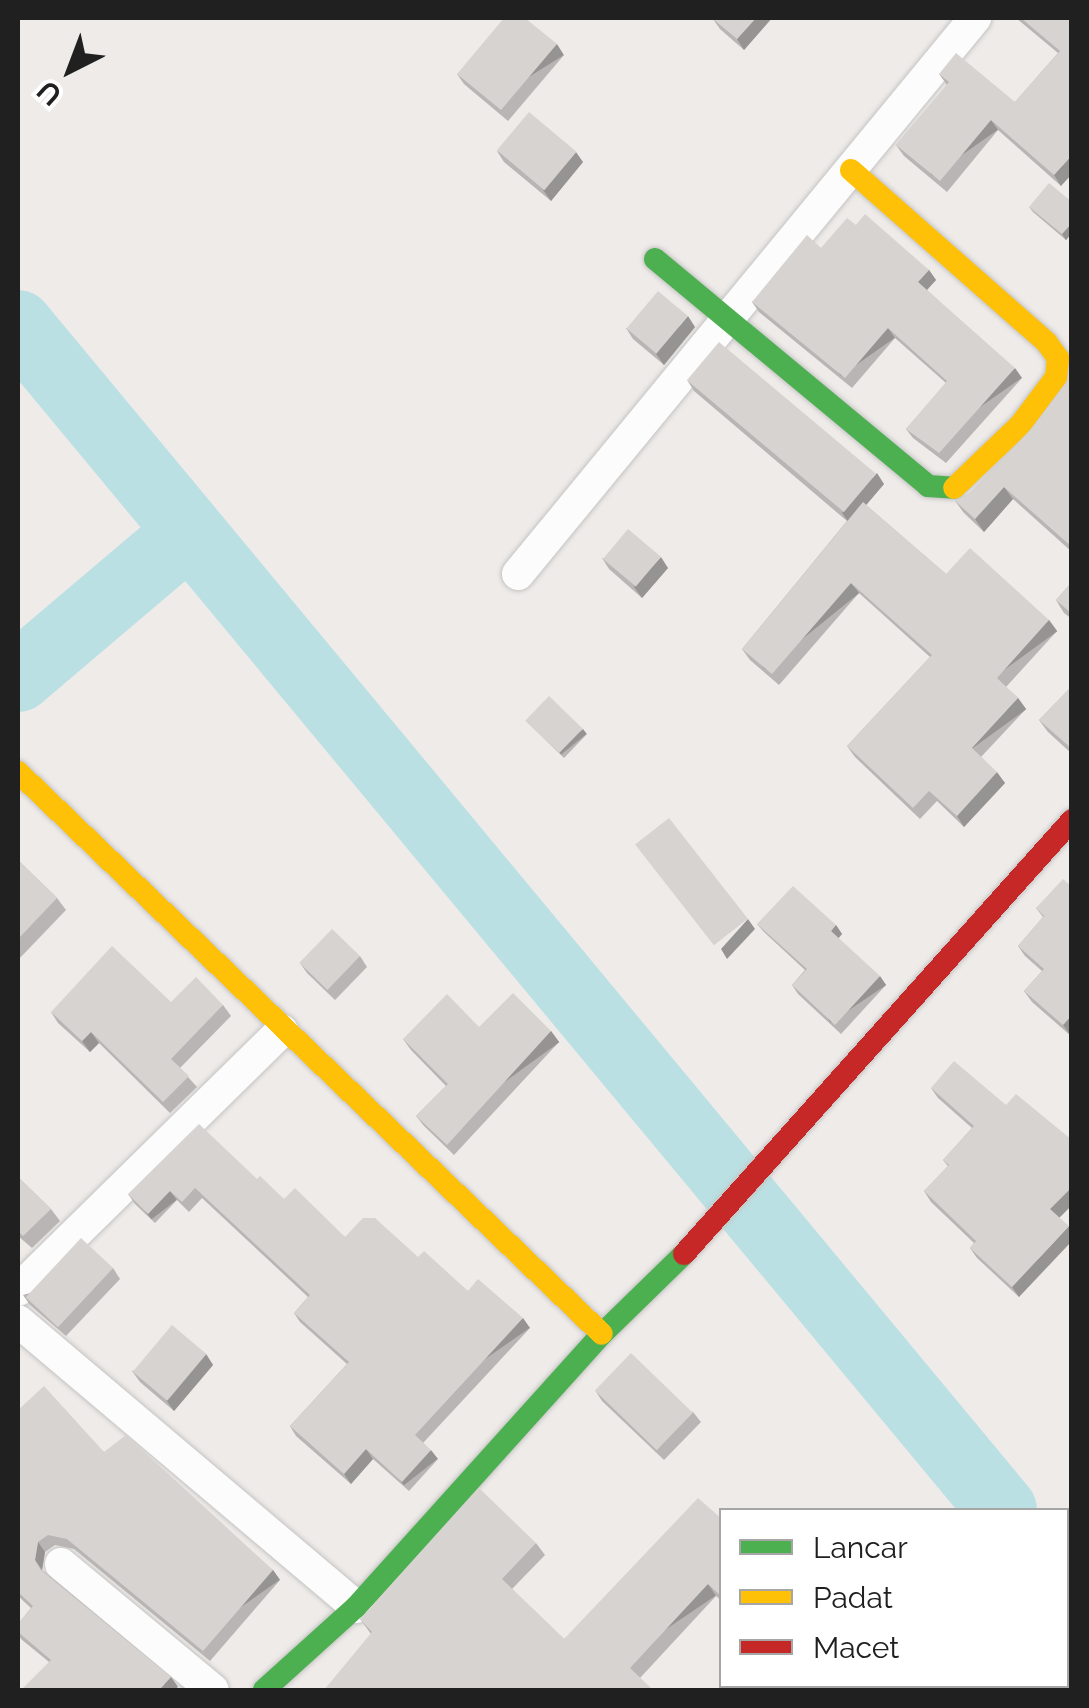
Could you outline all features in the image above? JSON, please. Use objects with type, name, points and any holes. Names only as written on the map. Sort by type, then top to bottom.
[{"type":"street","points":[[518,574],[976,18]]},
{"type":"street","points":[[655,259],[928,486],[944,492],[960,487],[1020,424],[1056,376],[1058,358],[1047,343],[850,170]]},
{"type":"street","points":[[18,772],[282,1031],[602,1334]]},
{"type":"street","points":[[264,1690],[356,1607],[602,1334],[704,1234],[1072,820]]},
{"type":"street","points":[[18,1290],[282,1031]]},
{"type":"street","points":[[18,1321],[356,1607]]},
{"type":"street","points":[[61,1564],[214,1690]]},
{"type":"building","points":[[504,18],[525,18],[557,44],[501,110],[457,74]]},
{"type":"building","points":[[714,18],[756,18],[737,39]]},
{"type":"building","points":[[1021,18],[1072,18],[1072,155],[1054,175],[991,120],[940,181],[896,145],[949,82],[939,74],[956,53],[1015,102],[1060,51]]},
{"type":"building","points":[[529,112],[576,152],[544,190],[497,150]]},
{"type":"building","points":[[1049,183],[1072,202],[1072,223],[1062,234],[1029,207]]},
{"type":"building","points":[[865,214],[929,270],[918,282],[1015,368],[939,453],[906,429],[947,381],[888,328],[845,378],[752,302],[807,235],[821,248],[847,218],[856,225]]},
{"type":"building","points":[[658,291],[688,316],[656,354],[627,329]]},
{"type":"building","points":[[719,342],[876,474],[844,512],[687,380]]},
{"type":"building","points":[[1072,367],[1072,547],[1004,487],[975,519],[955,501],[970,493],[1032,428],[1068,380]]},
{"type":"building","points":[[863,502],[946,574],[970,548],[1049,620],[997,678],[1018,698],[972,748],[997,772],[957,816],[929,791],[913,808],[847,746],[932,655],[851,583],[772,674],[742,649]]},
{"type":"building","points":[[628,529],[661,557],[636,587],[603,559]]},
{"type":"building","points":[[1072,582],[1072,614],[1056,600]]},
{"type":"building","points":[[1072,686],[1072,749],[1039,720]]},
{"type":"building","points":[[549,696],[583,729],[559,753],[525,720]]},
{"type":"building","points":[[669,818],[748,919],[714,945],[635,844]]},
{"type":"building","points":[[18,860],[57,898],[18,939]]},
{"type":"building","points":[[1063,879],[1072,887],[1072,1015],[1063,1025],[1024,991],[1044,969],[1018,946],[1044,916],[1036,908]]},
{"type":"building","points":[[793,886],[836,925],[831,931],[880,976],[835,1025],[792,985],[807,969],[757,924]]},
{"type":"building","points":[[332,929],[360,956],[327,990],[299,963]]},
{"type":"building","points":[[112,946],[171,1002],[196,977],[223,1005],[171,1059],[189,1076],[163,1102],[91,1032],[82,1041],[51,1012]]},
{"type":"building","points":[[513,993],[551,1031],[447,1145],[416,1116],[448,1084],[403,1039],[447,994],[479,1027]]},
{"type":"building","points":[[954,1061],[1006,1105],[1016,1094],[1072,1140],[1072,1187],[1050,1209],[1069,1226],[1012,1287],[970,1248],[976,1241],[924,1191],[949,1165],[943,1160],[974,1126],[931,1088]]},
{"type":"building","points":[[199,1124],[284,1199],[295,1188],[345,1237],[363,1218],[375,1218],[418,1257],[424,1251],[468,1291],[478,1279],[523,1318],[415,1435],[431,1450],[402,1482],[366,1449],[344,1474],[290,1426],[349,1362],[294,1313],[310,1295],[195,1188],[182,1202],[170,1191],[148,1214],[128,1194]]},
{"type":"building","points":[[18,1177],[51,1209],[23,1236],[18,1231]]},
{"type":"building","points":[[81,1238],[113,1268],[58,1327],[26,1297]]},
{"type":"building","points":[[172,1325],[206,1354],[167,1401],[133,1372]]},
{"type":"building","points":[[631,1353],[693,1413],[657,1450],[595,1390]]},
{"type":"building","points":[[44,1386],[104,1452],[126,1435],[273,1570],[203,1651],[67,1539],[48,1535],[38,1542],[35,1560],[41,1570],[171,1677],[159,1690],[21,1690],[51,1660],[18,1632],[18,1624],[33,1606],[18,1592],[18,1410]]},
{"type":"building","points":[[479,1488],[536,1543],[502,1579],[564,1639],[698,1498],[719,1516],[719,1594],[708,1584],[630,1668],[653,1690],[324,1690],[372,1632],[360,1619]]},
{"type":"waterway","points":[[18,325],[1000,1508]]},
{"type":"waterway","points":[[18,677],[189,532]]},
{"type":"waterway","points":[[1069,1591],[1072,1594]]},
{"type":"traffic: fast","points":[[655,259],[928,486],[954,488]]},
{"type":"traffic: fast","points":[[264,1690],[356,1607],[602,1334],[684,1254]]},
{"type":"traffic: slow","points":[[851,170],[1047,343],[1058,358],[1056,377],[1020,425],[954,488]]},
{"type":"traffic: slow","points":[[18,772],[602,1334]]},
{"type":"traffic: jam","points":[[684,1254],[1072,820]]}]
